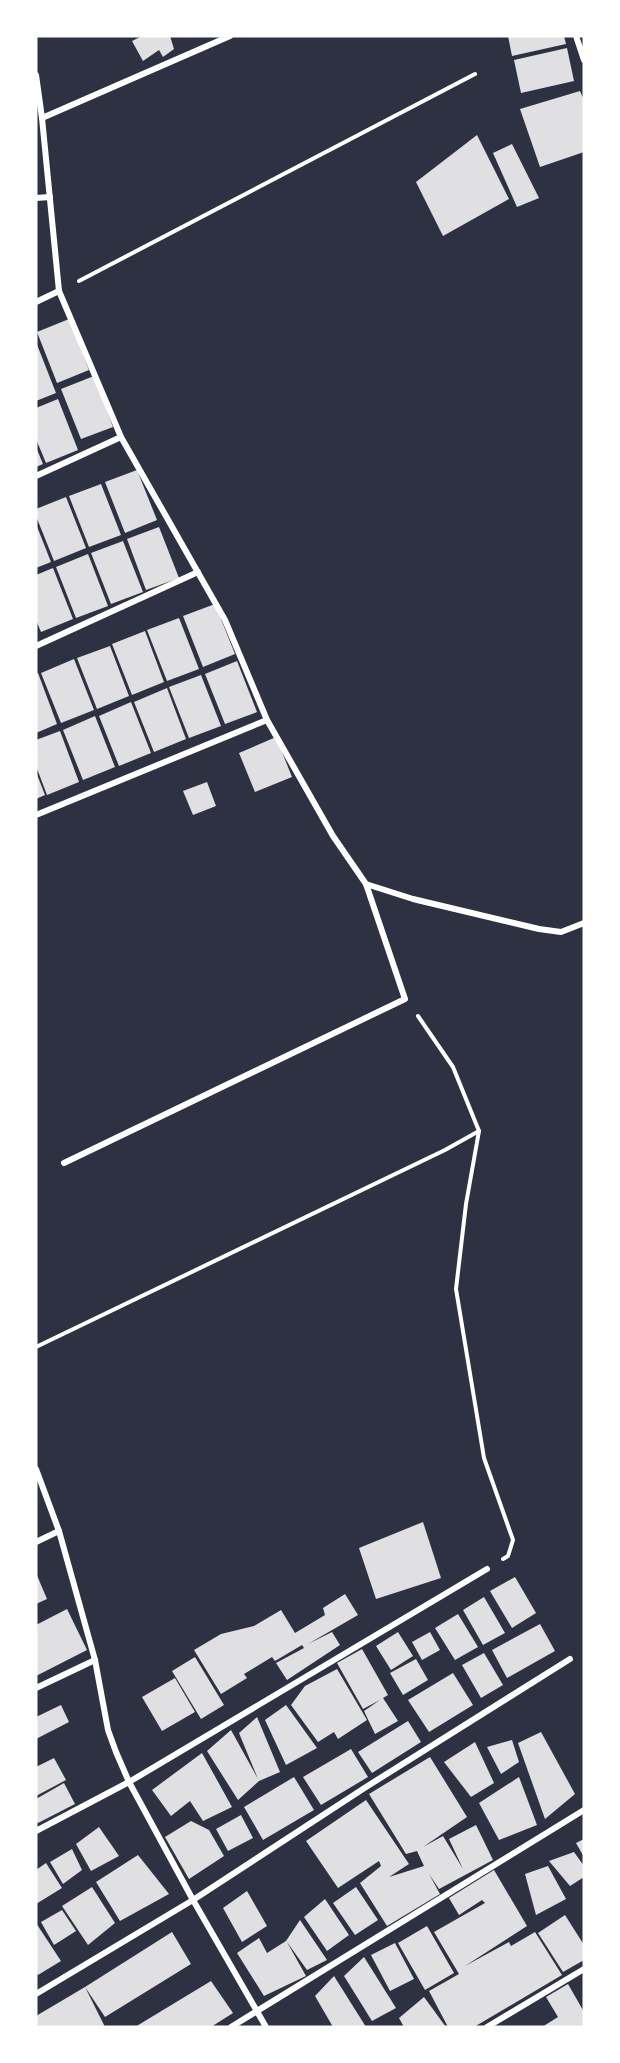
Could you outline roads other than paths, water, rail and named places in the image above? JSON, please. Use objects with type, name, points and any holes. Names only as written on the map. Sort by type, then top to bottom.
[{"type":"street","points":[[42,118],[230,36]]},
{"type":"street","points":[[576,36],[584,60]]},
{"type":"street","points":[[36,75],[59,291],[121,437],[225,620],[267,720],[333,836],[366,884],[405,999],[64,1163]]},
{"type":"street","points":[[36,198],[50,197]]},
{"type":"street","points":[[36,302],[59,291]]},
{"type":"street","points":[[36,476],[121,437]]},
{"type":"street","points":[[36,646],[198,572]]},
{"type":"street","points":[[36,815],[267,720]]},
{"type":"street","points":[[366,884],[413,899],[539,929],[561,932],[584,923]]},
{"type":"street","points":[[36,1469],[59,1531],[95,1660],[108,1730],[129,1782],[266,2027]]},
{"type":"street","points":[[36,1542],[59,1531]]},
{"type":"street","points":[[36,1831],[129,1782],[309,1677],[487,1569]]},
{"type":"street","points":[[36,1994],[193,1900],[366,1787],[570,1659]]},
{"type":"street","points":[[36,1688],[95,1660]]},
{"type":"street","points":[[231,2027],[584,1810]]},
{"type":"street","points":[[487,2027],[584,1969]]}]
